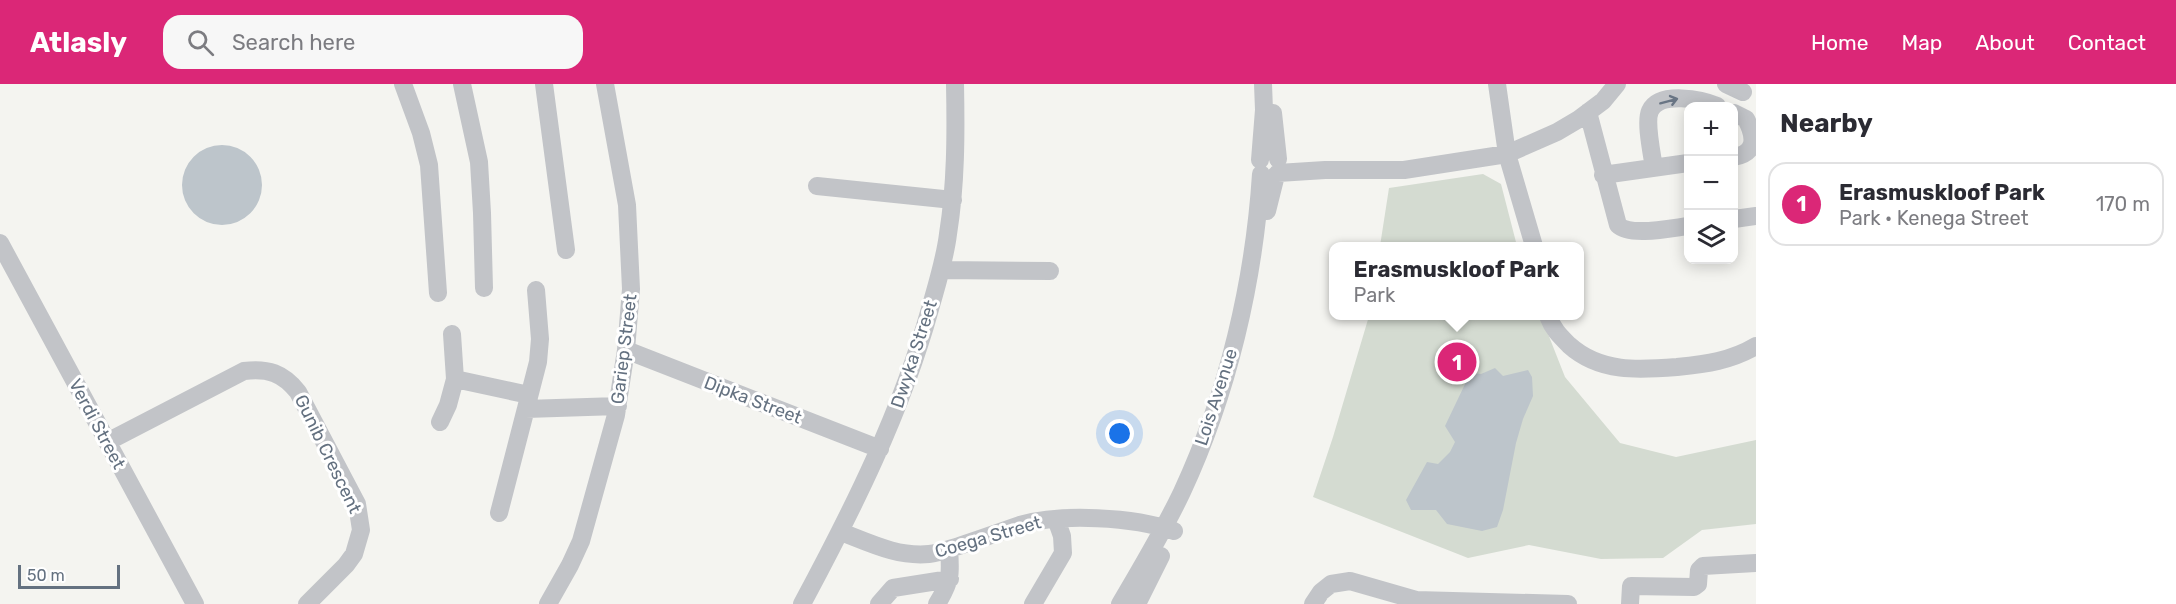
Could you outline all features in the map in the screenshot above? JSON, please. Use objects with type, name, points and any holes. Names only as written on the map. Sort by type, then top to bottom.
[{"type":"street","points":[[403,84],[421,134],[429,165],[438,293]]},
{"type":"street","points":[[462,84],[479,162],[483,288]]},
{"type":"street","points":[[544,84],[566,250]]},
{"type":"street","name":"Gariep Street","points":[[548,604],[570,566],[581,540],[618,406],[626,350],[632,289],[627,205],[605,84]]},
{"type":"street","name":"Dwyka Street","points":[[802,604],[841,532],[880,449],[919,348],[941,270],[948,235],[956,124],[955,84]]},
{"type":"street","name":"Lois Avenue","points":[[1263,84],[1264,110],[1272,167]]},
{"type":"street","name":"Lois Avenue","points":[[1137,604],[1197,456],[1237,333],[1256,233],[1272,167],[1272,84]]},
{"type":"street","points":[[1497,84],[1507,154],[1533,242]]},
{"type":"street","points":[[1272,167],[1404,170],[1507,154],[1557,132],[1603,101],[1617,84]]},
{"type":"street","points":[[1726,84],[1743,92]]},
{"type":"street","points":[[1654,168],[1649,120],[1654,105],[1674,98],[1705,102]]},
{"type":"street","points":[[1588,112],[1603,175],[1616,220],[1621,229],[1637,231],[1684,226]]},
{"type":"street","points":[[1737,156],[1750,152],[1755,146],[1750,125],[1738,115]]},
{"type":"street","points":[[1603,175],[1684,164]]},
{"type":"street","points":[[817,186],[952,200]]},
{"type":"street","points":[[1738,218],[1756,216]]},
{"type":"street","name":"Verdi Street","points":[[0,243],[195,604]]},
{"type":"street","points":[[941,270],[1050,271]]},
{"type":"street","points":[[499,513],[538,362],[540,339],[536,290]]},
{"type":"street","points":[[1550,320],[1553,329],[1579,354],[1600,364],[1627,369],[1644,370],[1706,364],[1733,358],[1756,346]]},
{"type":"street","points":[[440,422],[456,379],[452,334]]},
{"type":"street","name":"Dipka Street","points":[[626,350],[880,449]]},
{"type":"street","name":"Gunib Crescent","points":[[107,442],[244,371],[267,371],[289,380],[298,392],[357,504],[361,530],[354,554],[346,565],[307,604]]},
{"type":"street","points":[[456,379],[527,402],[618,406]]},
{"type":"street","points":[[1033,604],[1064,553],[1064,543],[1056,519]]},
{"type":"street","name":"Coega Street","points":[[841,532],[897,553],[931,554],[1023,525],[1056,519],[1128,521],[1168,530]]},
{"type":"street","name":"Lois Avenue","points":[[1120,604],[1168,530]]},
{"type":"street","points":[[937,604],[950,579],[952,569],[949,549]]},
{"type":"street","points":[[1630,604],[1631,586],[1696,595],[1699,570],[1703,566],[1756,563]]},
{"type":"street","points":[[879,604],[893,588],[950,579]]},
{"type":"street","points":[[1313,604],[1321,592],[1331,584],[1350,581],[1416,600],[1568,604]]},
{"type":"shaded area","points":[[222,145],[237,148],[250,157],[259,170],[262,185],[259,200],[250,213],[237,222],[222,225],[207,222],[194,213],[185,200],[182,185],[185,170],[194,157],[207,148]]},
{"type":"shaded area","points":[[1483,174],[1501,184],[1516,242],[1381,242],[1389,188]]},
{"type":"shaded area","points":[[1368,320],[1543,320],[1565,377],[1620,443],[1676,457],[1756,440],[1756,524],[1702,530],[1663,558],[1601,559],[1529,545],[1468,558],[1313,497]]},
{"type":"shaded area","points":[[1495,368],[1503,376],[1528,370],[1532,377],[1533,396],[1516,443],[1503,510],[1497,527],[1482,531],[1447,524],[1436,510],[1411,510],[1406,500],[1427,462],[1438,464],[1450,452],[1455,442],[1445,426],[1466,382],[1473,373],[1481,374]]},
{"type":"place","name":"Erasmuskloof Park","points":[[1457,362]]}]
